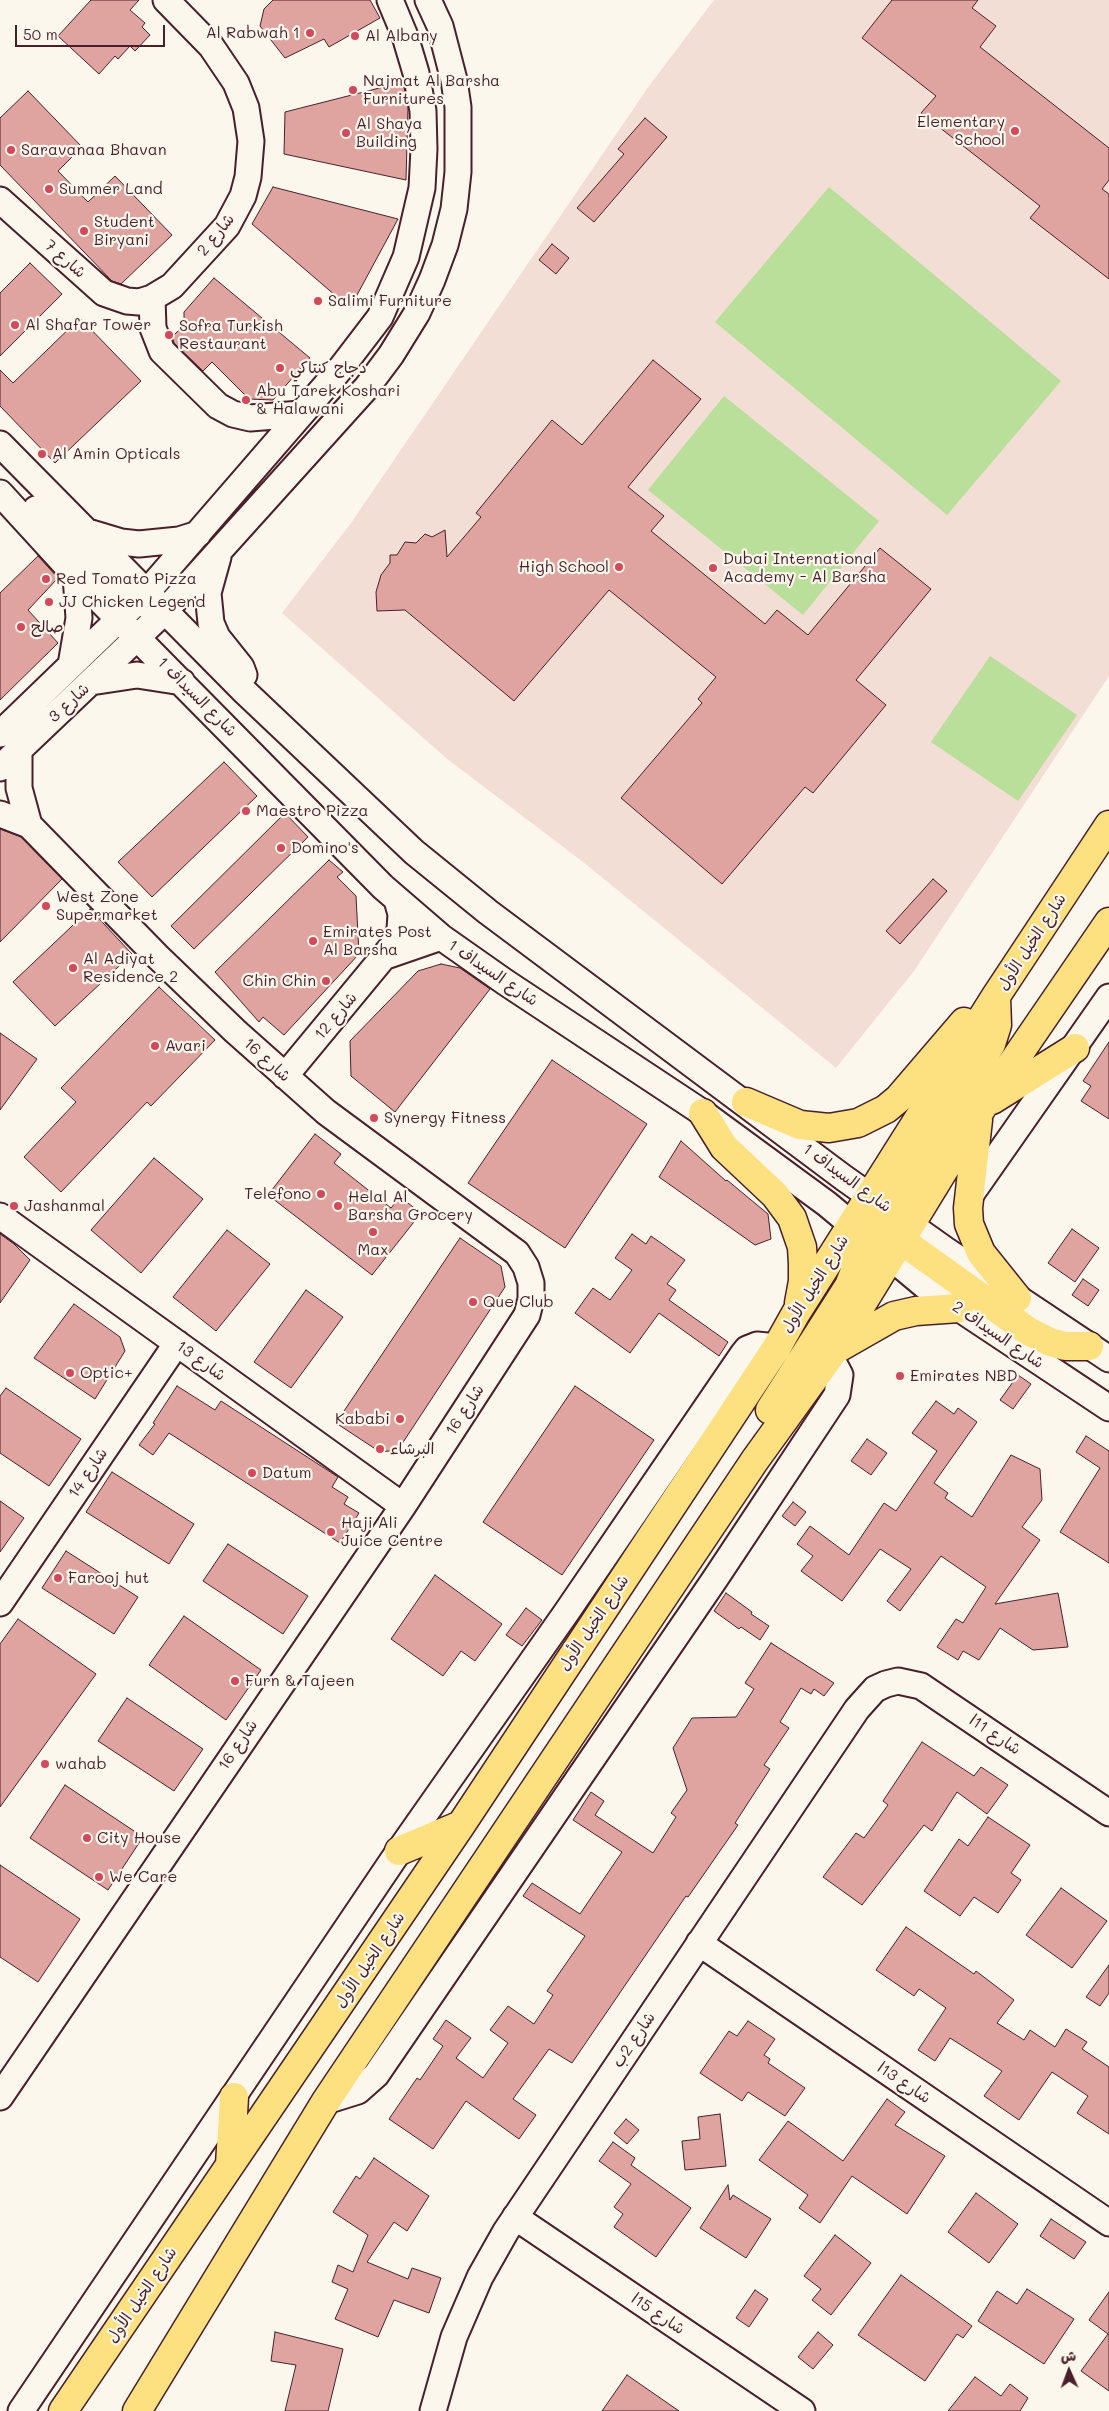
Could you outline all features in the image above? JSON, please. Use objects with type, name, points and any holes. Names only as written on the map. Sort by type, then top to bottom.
[{"type":"main road","name":"شارع الخيل الأول","points":[[137,2411],[326,2101],[755,1460],[832,1354],[882,1226],[996,996],[1109,825]]},
{"type":"main road","name":"شارع الخيل الأول","points":[[63,2411],[461,1825],[777,1347],[796,1313],[882,1226],[981,1109],[1109,922]]},
{"type":"main road","points":[[746,1102],[786,1120],[814,1127],[844,1127],[872,1117],[898,1099],[966,1020],[996,996]]},
{"type":"main road","points":[[1017,1298],[981,1253],[974,1239],[968,1208],[981,1109],[1074,1048]]},
{"type":"main road","points":[[703,1112],[724,1147],[775,1195],[792,1218],[802,1247],[804,1264],[804,1281],[796,1313]]},
{"type":"main road","points":[[755,1460],[755,1448],[762,1423],[849,1286],[882,1226],[1028,1331],[1050,1342],[1099,1353]]},
{"type":"main road","points":[[832,1354],[894,1316],[916,1311],[959,1308]]},
{"type":"main road","points":[[399,1851],[461,1825]]},
{"type":"main road","points":[[230,2165],[234,2097]]},
{"type":"street","name":"شارع 2","points":[[146,300],[172,286],[227,226],[235,213],[248,177],[251,142],[246,108],[236,83],[211,46],[166,0]]},
{"type":"street","points":[[119,618],[142,597],[198,534],[362,344],[380,317],[406,257],[415,226],[422,188],[424,149],[422,110],[416,72],[405,36],[390,0]]},
{"type":"street","points":[[277,722],[260,718],[244,710],[152,624],[367,386],[391,355],[417,313],[432,280],[445,245],[454,209],[459,135],[456,89],[448,53],[428,0]]},
{"type":"street","name":"شارع 7","points":[[0,200],[104,293],[127,302],[146,300]]},
{"type":"street","points":[[146,300],[153,328],[162,352],[218,406],[233,414],[250,418],[301,414]]},
{"type":"street","name":"شارع السيداف 1","points":[[0,444],[86,531],[142,597],[152,624],[182,682],[397,900],[441,937],[505,982],[703,1112],[882,1226]]},
{"type":"street","points":[[0,493],[19,497],[27,502],[117,587],[142,597]]},
{"type":"street","name":"شارع السيداف 1","points":[[0,493],[76,576],[119,618],[152,624],[245,692],[414,852],[488,912],[746,1102],[882,1226]]},
{"type":"street","points":[[86,531],[121,542],[139,544],[169,542],[198,534]]},
{"type":"street","points":[[222,548],[210,578],[208,608],[217,637],[243,671],[245,692]]},
{"type":"street","points":[[71,665],[79,618],[76,576]]},
{"type":"street","name":"شارع 3","points":[[3,729],[119,618]]},
{"type":"street","name":"شارع 3","points":[[0,768],[152,624]]},
{"type":"street","points":[[91,682],[137,675],[182,682]]},
{"type":"street","name":"شارع 16","points":[[19,750],[19,788],[29,825]]},
{"type":"street","name":"شارع 16","points":[[0,814],[29,825],[157,956],[326,1112],[375,1150],[505,1242],[517,1253],[526,1267],[531,1283],[531,1299],[527,1315],[402,1506],[0,2097]]},
{"type":"street","name":"شارع 12","points":[[285,1076],[395,943],[400,929],[401,914],[397,900]]},
{"type":"street","name":"شارع 12","points":[[386,956],[441,937]]},
{"type":"street","points":[[969,1197],[1109,997]]},
{"type":"street","name":"شارع 13","points":[[0,1216],[402,1506]]},
{"type":"street","points":[[882,1226],[1017,1298],[1099,1353]]},
{"type":"street","name":"شارع السيداف 2","points":[[882,1226],[924,1285],[1109,1408]]},
{"type":"street","name":"شارع 14","points":[[0,1604],[177,1343]]},
{"type":"street","points":[[21,2411],[399,1851],[561,1620],[743,1354],[757,1345],[777,1347]]},
{"type":"street","points":[[326,2101],[358,2091],[376,2074],[704,1596],[837,1394],[840,1375],[832,1354]]},
{"type":"street","name":"شارع 11ا","points":[[875,1689],[886,1684],[898,1682],[921,1686],[1109,1813]]},
{"type":"street","name":"شارع 2ب","points":[[433,2411],[454,2337],[466,2306],[495,2248],[858,1709],[875,1689]]},
{"type":"street","name":"شارع 13ا","points":[[699,1944],[1109,2223]]},
{"type":"street","name":"شارع 15ا","points":[[515,2217],[802,2411]]},
{"type":"shaded area","name":"Dubai International Academy - Al Barsha","points":[[714,0],[1109,0],[1109,676],[914,971],[836,1068],[583,862],[446,758],[282,613],[351,523],[649,86]]},
{"type":"green space","points":[[829,187],[1061,381],[947,515],[715,322]]},
{"type":"green space","points":[[724,396],[879,521],[803,615],[648,490]]},
{"type":"green space","points":[[990,656],[1077,715],[1018,801],[931,742]]},
{"type":"building","points":[[91,0],[139,0],[130,10],[145,23],[142,27],[150,35],[135,51],[130,46],[118,59],[115,56],[99,74],[58,36]]},
{"type":"building","name":"Al Rabwah 1","points":[[273,0],[370,0],[380,18],[329,47],[324,39],[285,58],[260,26],[264,9]]},
{"type":"building","name":"Elementary School","points":[[892,0],[978,0],[972,8],[996,26],[980,47],[1109,148],[1109,180],[1102,189],[1109,194],[1109,279],[1030,218],[1040,206],[921,113],[936,96],[862,38]]},
{"type":"building","name":"Al Shaya Building","points":[[403,82],[408,107],[406,180],[284,154],[285,112]]},
{"type":"building","name":"Summer Land","points":[[28,91],[82,147],[58,171],[88,202],[115,176],[172,235],[121,284],[112,281],[0,165],[0,118]]},
{"type":"building","points":[[645,118],[667,137],[594,222],[577,208],[624,154],[618,149]]},
{"type":"building","points":[[273,187],[398,219],[350,308],[252,224]]},
{"type":"building","points":[[552,244],[569,258],[556,274],[539,260]]},
{"type":"building","name":"Al Shafar Tower","points":[[30,263],[62,294],[0,356],[0,293]]},
{"type":"building","points":[[214,278],[310,358],[273,400],[249,399],[212,362],[203,371],[174,343],[172,337],[184,325],[184,312]]},
{"type":"building","points":[[80,318],[141,381],[55,463],[0,406],[0,370],[13,383]]},
{"type":"building","name":"High School","points":[[653,360],[701,399],[628,487],[664,516],[651,531],[765,624],[777,610],[808,635],[880,548],[931,589],[856,680],[886,705],[813,793],[805,787],[722,884],[621,798],[702,703],[698,699],[716,677],[609,590],[514,701],[405,610],[377,611],[376,592],[381,575],[390,563],[390,555],[397,555],[405,542],[416,543],[425,534],[432,537],[445,530],[447,557],[481,517],[476,513],[552,420],[582,445]]},
{"type":"building","name":"صالح","points":[[38,556],[58,578],[28,610],[58,643],[0,700],[0,593]]},
{"type":"building","points":[[224,762],[257,796],[152,897],[118,862]]},
{"type":"building","points":[[285,813],[308,837],[194,949],[171,926]]},
{"type":"building","points":[[0,829],[21,837],[62,879],[0,942]]},
{"type":"building","points":[[329,860],[343,872],[337,877],[356,896],[359,954],[284,1035],[263,1017],[259,1022],[215,972]]},
{"type":"building","points":[[933,879],[947,891],[900,944],[886,931]]},
{"type":"building","name":"Al Adiyat Residence 2","points":[[90,909],[132,954],[55,1026],[13,982]]},
{"type":"building","points":[[441,964],[460,968],[490,989],[395,1112],[351,1076],[350,1041],[418,971]]},
{"type":"building","points":[[159,987],[215,1040],[151,1106],[147,1102],[61,1192],[24,1157],[76,1102],[61,1088]]},
{"type":"building","points":[[0,1033],[37,1059],[0,1110]]},
{"type":"building","points":[[1109,1042],[1109,1119],[1081,1101],[1091,1086],[1083,1081]]},
{"type":"building","points":[[552,1060],[647,1124],[565,1248],[468,1183]]},
{"type":"building","points":[[315,1134],[341,1154],[334,1163],[391,1208],[400,1197],[421,1213],[372,1275],[268,1195]]},
{"type":"building","points":[[681,1141],[726,1181],[768,1214],[771,1239],[755,1245],[659,1177]]},
{"type":"building","points":[[154,1158],[203,1199],[141,1273],[91,1230]]},
{"type":"building","points":[[1072,1229],[1099,1248],[1075,1282],[1048,1263]]},
{"type":"building","points":[[227,1230],[270,1264],[216,1331],[173,1297]]},
{"type":"building","points":[[0,1234],[14,1244],[30,1260],[0,1303]]},
{"type":"building","points":[[632,1234],[646,1244],[651,1236],[685,1260],[667,1284],[676,1290],[669,1300],[728,1342],[719,1356],[659,1313],[630,1353],[575,1313],[593,1288],[610,1300],[632,1270],[615,1258]]},
{"type":"building","points":[[460,1238],[501,1266],[505,1287],[398,1450],[380,1452],[336,1423]]},
{"type":"building","points":[[1083,1279],[1099,1290],[1088,1306],[1072,1295]]},
{"type":"building","points":[[306,1290],[343,1317],[291,1388],[254,1362]]},
{"type":"building","points":[[74,1304],[120,1337],[125,1351],[95,1399],[34,1358]]},
{"type":"building","points":[[1018,1375],[1031,1384],[1013,1409],[1000,1400]]},
{"type":"building","points":[[177,1386],[215,1410],[221,1401],[338,1477],[332,1487],[348,1497],[344,1504],[359,1513],[340,1543],[169,1433],[153,1455],[139,1445],[155,1424],[153,1423]]},
{"type":"building","points":[[575,1386],[654,1440],[562,1575],[483,1522]]},
{"type":"building","points":[[6,1388],[81,1439],[49,1486],[0,1453],[0,1396]]},
{"type":"building","points":[[936,1401],[954,1414],[958,1408],[977,1422],[934,1483],[948,1493],[945,1498],[972,1517],[1011,1455],[1040,1469],[1042,1500],[1022,1527],[1040,1540],[995,1604],[1058,1593],[1068,1647],[1033,1650],[1000,1628],[979,1660],[963,1651],[958,1660],[937,1647],[956,1619],[963,1623],[986,1587],[941,1556],[900,1611],[887,1601],[911,1569],[880,1549],[842,1601],[801,1571],[813,1556],[797,1544],[810,1526],[849,1555],[884,1503],[896,1511],[937,1451],[912,1433]]},
{"type":"building","points":[[1086,1436],[1109,1451],[1109,1563],[1060,1532],[1100,1468],[1076,1452]]},
{"type":"building","points":[[867,1439],[887,1453],[871,1475],[851,1461]]},
{"type":"building","points":[[112,1472],[194,1524],[169,1564],[86,1512]]},
{"type":"building","points":[[0,1501],[24,1518],[0,1552]]},
{"type":"building","points":[[793,1502],[806,1512],[795,1526],[782,1516]]},
{"type":"building","points":[[228,1544],[308,1596],[283,1634],[203,1581]]},
{"type":"building","points":[[66,1551],[138,1597],[114,1634],[42,1588]]},
{"type":"building","points":[[435,1575],[502,1624],[475,1661],[461,1651],[443,1676],[391,1639]]},
{"type":"building","points":[[726,1593],[769,1626],[760,1640],[741,1627],[739,1629],[714,1611]]},
{"type":"building","points":[[526,1608],[542,1620],[522,1646],[506,1635]]},
{"type":"building","points":[[184,1616],[261,1670],[226,1720],[149,1665]]},
{"type":"building","points":[[18,1619],[96,1674],[0,1807],[0,1644]]},
{"type":"building","points":[[771,1643],[834,1683],[824,1696],[814,1689],[811,1694],[801,1688],[780,1722],[789,1728],[764,1765],[770,1769],[735,1823],[738,1825],[688,1897],[686,1896],[572,2063],[549,2049],[513,2099],[536,2115],[519,2139],[466,2101],[433,2149],[389,2119],[417,2078],[420,2080],[443,2046],[433,2039],[446,2020],[471,2038],[456,2058],[483,2078],[508,2043],[490,2030],[508,2006],[534,2024],[553,1995],[547,1991],[585,1936],[523,1896],[532,1883],[580,1914],[622,1852],[573,1820],[591,1792],[604,1801],[595,1815],[653,1853],[676,1817],[671,1813],[687,1790],[673,1748],[692,1718],[736,1717],[754,1689],[745,1683]]},
{"type":"building","points":[[127,1698],[203,1749],[174,1791],[98,1741]]},
{"type":"building","points":[[922,1742],[974,1776],[981,1767],[1008,1785],[987,1814],[957,1792],[932,1831],[924,1825],[862,1905],[823,1877],[856,1833],[864,1838],[888,1805],[883,1801]]},
{"type":"building","name":"City House","points":[[65,1785],[143,1837],[108,1890],[30,1838]]},
{"type":"building","points":[[988,1817],[1030,1845],[1011,1873],[1021,1880],[998,1913],[974,1897],[960,1916],[924,1891],[959,1839],[968,1846]]},
{"type":"building","points":[[0,1865],[80,1919],[38,1982],[0,1957]]},
{"type":"building","points":[[1061,1888],[1107,1921],[1072,1968],[1026,1935]]},
{"type":"building","points":[[906,1927],[974,1974],[976,1971],[1014,2000],[997,2023],[1024,2040],[1030,2030],[1055,2047],[1066,2029],[1087,2042],[1082,2049],[1109,2067],[1109,2134],[1077,2113],[1088,2096],[1052,2072],[1019,2120],[984,2096],[1002,2071],[950,2038],[935,2061],[918,2050],[946,2008],[919,1989],[914,1996],[876,1970]]},
{"type":"building","points":[[1109,1965],[1109,1993],[1100,2006],[1086,1997]]},
{"type":"building","points":[[748,2021],[775,2039],[764,2055],[770,2059],[768,2063],[805,2088],[785,2116],[748,2092],[742,2101],[700,2073],[729,2031],[737,2036]]},
{"type":"building","points":[[887,2099],[905,2112],[895,2125],[945,2156],[907,2214],[852,2176],[820,2223],[799,2208],[808,2195],[759,2160],[788,2121],[843,2161]]},
{"type":"building","points":[[720,2114],[726,2166],[685,2170],[682,2141],[700,2139],[698,2117]]},
{"type":"building","points":[[626,2119],[639,2130],[627,2144],[614,2133]]},
{"type":"building","points":[[613,2142],[635,2158],[631,2165],[691,2208],[656,2257],[614,2227],[623,2214],[614,2207],[631,2184],[599,2161]]},
{"type":"building","points":[[374,2158],[429,2196],[407,2231],[394,2222],[367,2262],[408,2279],[412,2268],[441,2278],[429,2313],[394,2300],[378,2337],[335,2319],[348,2289],[332,2282],[338,2265],[353,2272],[368,2235],[333,2212],[356,2176],[360,2179]]},
{"type":"building","points":[[728,2185],[730,2200],[733,2195],[771,2219],[746,2258],[700,2228]]},
{"type":"building","points":[[976,2193],[1018,2224],[989,2263],[948,2232]]},
{"type":"building","points":[[1051,2219],[1086,2242],[1074,2259],[1040,2236]]},
{"type":"building","points":[[835,2235],[871,2263],[831,2315],[812,2300],[821,2289],[804,2276]]},
{"type":"building","points":[[901,2275],[972,2326],[963,2338],[957,2334],[925,2381],[858,2335]]},
{"type":"building","points":[[1027,2289],[1074,2319],[1044,2364],[978,2321],[997,2291],[1017,2304]]},
{"type":"building","points":[[755,2290],[768,2299],[749,2327],[736,2318]]},
{"type":"building","points":[[1109,2292],[1109,2391],[1081,2371],[1108,2334],[1089,2320]]},
{"type":"building","points":[[275,2332],[343,2349],[328,2411],[285,2411],[296,2365],[271,2361]]},
{"type":"building","points":[[818,2332],[833,2345],[813,2369],[798,2357]]},
{"type":"building","points":[[627,2375],[679,2411],[602,2411]]},
{"type":"building","points":[[975,2377],[1001,2396],[1010,2384],[1028,2398],[1020,2411],[948,2411]]},
{"type":"place","name":"Al Rabwah 1","points":[[310,33]]},
{"type":"place","name":"Al Albany","points":[[355,36]]},
{"type":"place","name":"Najmat Al Barsha Furnitures","points":[[353,90]]},
{"type":"place","name":"Elementary School","points":[[1015,131]]},
{"type":"place","name":"Al Shaya Building","points":[[346,133]]},
{"type":"place","name":"Saravanaa Bhavan","points":[[11,150]]},
{"type":"place","name":"Summer Land","points":[[49,189]]},
{"type":"place","name":"Student Biryani","points":[[84,231]]},
{"type":"place","name":"Salimi Furniture","points":[[318,301]]},
{"type":"place","name":"Al Shafar Tower","points":[[15,325]]},
{"type":"place","name":"Sofra Turkish Restaurant","points":[[169,335]]},
{"type":"place","name":"دجاج كنتاكي","points":[[280,368]]},
{"type":"place","name":"Abu Tarek Koshari & Halawani","points":[[246,400]]},
{"type":"place","name":"Al Amin Opticals","points":[[42,454]]},
{"type":"place","name":"High School","points":[[619,567]]},
{"type":"place","name":"Dubai International Academy - Al Barsha","points":[[713,568]]},
{"type":"place","name":"Red Tomato Pizza","points":[[46,579]]},
{"type":"place","name":"JJ Chicken Legend","points":[[49,602]]},
{"type":"place","name":"صالح","points":[[21,627]]},
{"type":"place","name":"Maestro Pizza","points":[[246,811]]},
{"type":"place","name":"Domino's","points":[[281,848]]},
{"type":"place","name":"West Zone Supermarket","points":[[46,906]]},
{"type":"place","name":"Emirates Post Al Barsha","points":[[313,941]]},
{"type":"place","name":"Al Adiyat Residence 2","points":[[73,968]]},
{"type":"place","name":"Chin Chin","points":[[326,981]]},
{"type":"place","name":"Avari","points":[[155,1046]]},
{"type":"place","name":"Synergy Fitness","points":[[374,1118]]},
{"type":"place","name":"Telefono","points":[[321,1194]]},
{"type":"place","name":"Jashanmal","points":[[14,1206]]},
{"type":"place","name":"Helal Al Barsha Grocery","points":[[338,1206]]},
{"type":"place","name":"Max","points":[[373,1232]]},
{"type":"place","name":"Que Club","points":[[473,1302]]},
{"type":"place","name":"Optic+","points":[[70,1373]]},
{"type":"place","name":"Emirates NBD","points":[[900,1376]]},
{"type":"place","name":"Kababi","points":[[400,1419]]},
{"type":"place","name":"البرشاء","points":[[380,1449]]},
{"type":"place","name":"Datum","points":[[252,1473]]},
{"type":"place","name":"Haji Ali Juice Centre","points":[[331,1532]]},
{"type":"place","name":"Farooj hut","points":[[58,1578]]},
{"type":"place","name":"Furn & Tajeen","points":[[235,1681]]},
{"type":"place","name":"wahab","points":[[45,1764]]},
{"type":"place","name":"City House","points":[[87,1838]]},
{"type":"place","name":"We Care","points":[[99,1877]]}]
